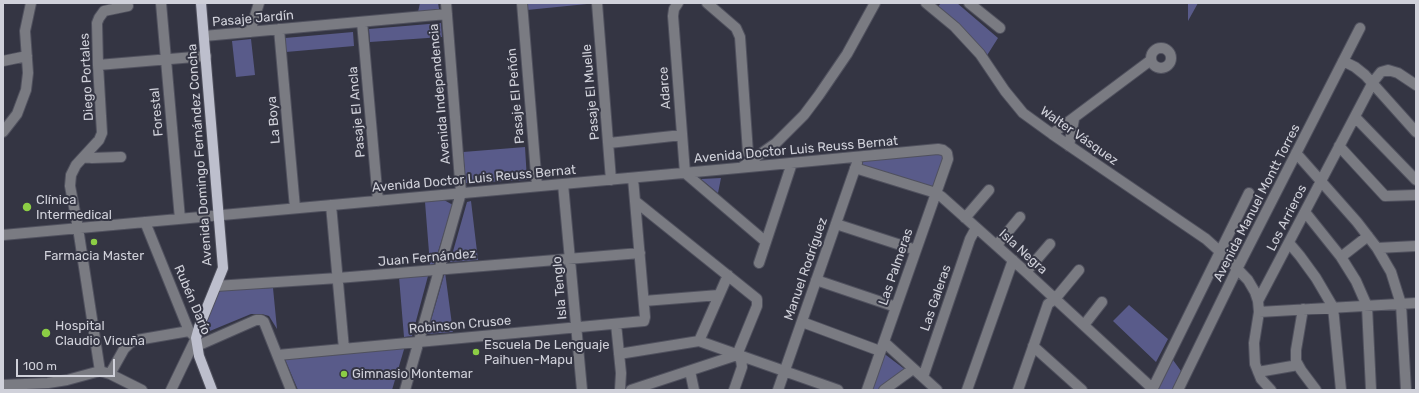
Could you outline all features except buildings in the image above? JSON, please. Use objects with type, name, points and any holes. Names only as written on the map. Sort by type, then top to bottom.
[{"type":"main road","name":"Avenida Domingo Fernández Concha","points":[[194,338],[223,268],[201,3]]},
{"type":"main road","name":"Rubén Darío","points":[[194,338],[212,390]]},
{"type":"street","points":[[3,132],[17,114],[24,99],[28,78],[25,31],[31,3]]},
{"type":"street","name":"Forestal","points":[[162,3],[180,219]]},
{"type":"street","points":[[250,32],[259,3]]},
{"type":"street","name":"Avenida Independencia","points":[[404,390],[461,193],[446,3]]},
{"type":"street","name":"Pasaje El Peñón","points":[[522,3],[537,186]]},
{"type":"street","name":"Pasaje El Muelle","points":[[597,3],[612,180]]},
{"type":"street","name":"Adarce","points":[[678,3],[674,9],[673,16],[685,173]]},
{"type":"street","points":[[707,3],[739,32],[748,153]]},
{"type":"street","points":[[738,168],[752,161],[776,143],[804,115],[819,96],[847,54],[875,3]]},
{"type":"street","points":[[969,3],[1000,28]]},
{"type":"street","name":"Walter Vásquez","points":[[929,4],[980,54],[1018,108],[1069,146],[1206,239],[1248,280],[1258,301]]},
{"type":"street","name":"Diego Portales","points":[[105,372],[70,186],[73,170],[98,140],[103,129],[98,65],[97,23],[104,11],[128,6]]},
{"type":"street","name":"Pasaje Jardín","points":[[204,36],[447,14]]},
{"type":"street","name":"Pasaje El Ancla","points":[[362,22],[378,201]]},
{"type":"street","name":"Avenida Manuel Montt Torres","points":[[1179,390],[1237,269],[1360,28]]},
{"type":"street","name":"La Boya","points":[[279,29],[295,208]]},
{"type":"street","points":[[3,61],[27,56]]},
{"type":"street","points":[[98,65],[206,56]]},
{"type":"street","points":[[1052,134],[1151,60]]},
{"type":"street","points":[[1343,61],[1360,70],[1416,132]]},
{"type":"street","points":[[1372,82],[1381,72],[1388,70],[1398,73],[1416,85]]},
{"type":"street","name":"Los Arrieros","points":[[1258,301],[1372,82]]},
{"type":"street","points":[[1355,116],[1416,180]]},
{"type":"street","points":[[1069,146],[1074,119]]},
{"type":"street","points":[[608,143],[682,135]]},
{"type":"street","points":[[1339,146],[1385,196],[1416,195]]},
{"type":"street","name":"Avenida Doctor Luis Reuss Bernat","points":[[3,235],[938,149],[946,152]]},
{"type":"street","name":"Las Palmeras","points":[[867,390],[948,159],[946,152]]},
{"type":"street","points":[[1296,153],[1368,236],[1391,272],[1401,304],[1406,390]]},
{"type":"street","points":[[84,156],[92,158],[122,157]]},
{"type":"street","name":"Manuel Rodríguez","points":[[778,390],[859,157]]},
{"type":"street","points":[[759,263],[792,163]]},
{"type":"street","name":"Isla Negra","points":[[855,168],[936,193],[942,197],[1056,298],[1152,389]]},
{"type":"street","points":[[685,173],[766,242]]},
{"type":"street","points":[[633,178],[644,301],[719,295]]},
{"type":"street","name":"Isla Tenglo","points":[[563,184],[582,390]]},
{"type":"street","points":[[965,218],[989,190]]},
{"type":"street","name":"Avenida Manuel Montt Torres","points":[[1152,389],[1249,193]]},
{"type":"street","points":[[631,390],[655,387],[690,371],[737,355],[758,306],[758,301],[755,297],[635,201]]},
{"type":"street","points":[[331,205],[344,349]]},
{"type":"street","points":[[1305,212],[1341,257],[1356,281],[1367,306],[1371,390]]},
{"type":"street","points":[[997,245],[1020,217]]},
{"type":"street","name":"Rubén Darío","points":[[145,222],[194,338]]},
{"type":"street","points":[[836,224],[916,250]]},
{"type":"street","name":"Las Galeras","points":[[922,377],[970,239],[976,228]]},
{"type":"street","points":[[1341,257],[1368,236]]},
{"type":"street","points":[[1289,243],[1316,278],[1333,307],[1341,390]]},
{"type":"street","points":[[1026,272],[1050,244]]},
{"type":"street","points":[[1377,248],[1416,246]]},
{"type":"street","name":"Juan Fernández","points":[[216,286],[338,278],[640,253]]},
{"type":"street","points":[[966,390],[1013,260]]},
{"type":"street","points":[[1018,390],[1047,307],[1079,270]]},
{"type":"street","points":[[699,341],[728,275]]},
{"type":"street","points":[[816,280],[896,307]]},
{"type":"street","name":"Robinson Crusoe","points":[[278,355],[643,321],[645,320],[644,301]]},
{"type":"street","points":[[1258,301],[1259,312],[1254,350],[1256,364],[1261,379],[1271,390]]},
{"type":"street","points":[[1084,325],[1102,302]]},
{"type":"street","points":[[1259,312],[1416,303]]},
{"type":"street","points":[[1303,309],[1296,350],[1298,365],[1316,390]]},
{"type":"street","points":[[105,372],[124,348],[133,341],[194,338],[258,320],[264,322],[291,390]]},
{"type":"street","points":[[802,322],[882,346],[913,369],[937,390]]},
{"type":"street","points":[[616,324],[621,373],[620,390]]},
{"type":"street","name":"Avenida Domingo Fernández Concha","points":[[171,390],[194,338]]},
{"type":"street","points":[[619,354],[699,341],[838,390]]},
{"type":"street","points":[[1033,346],[1082,390]]},
{"type":"street","points":[[734,390],[742,367],[741,360],[737,355]]},
{"type":"street","points":[[1258,372],[1298,365]]},
{"type":"street","points":[[884,390],[913,369]]},
{"type":"street","points":[[690,371],[694,390]]},
{"type":"street","points":[[3,385],[47,386],[105,372],[142,390]]},
{"type":"shaded area","points":[[420,3],[438,3],[439,9],[418,12]]},
{"type":"shaded area","points":[[526,3],[587,3],[587,4],[527,10]]},
{"type":"shaded area","points":[[941,3],[957,3],[998,38],[986,57],[936,9]]},
{"type":"shaded area","points":[[1188,3],[1198,3],[1188,21]]},
{"type":"shaded area","points":[[441,23],[442,37],[370,42],[369,29]]},
{"type":"shaded area","points":[[353,32],[354,46],[286,52],[285,38]]},
{"type":"shaded area","points":[[251,39],[255,75],[236,77],[232,41]]},
{"type":"shaded area","points":[[525,147],[527,180],[466,183],[463,152]]},
{"type":"shaded area","points":[[940,154],[944,157],[933,191],[861,168],[864,160]]},
{"type":"shaded area","points":[[721,178],[718,193],[701,179]]},
{"type":"shaded area","points":[[444,200],[453,205],[434,264],[430,265],[425,202]]},
{"type":"shaded area","points":[[471,201],[478,260],[450,262],[467,202]]},
{"type":"shaded area","points":[[445,272],[453,332],[427,334]]},
{"type":"shaded area","points":[[428,276],[412,336],[404,337],[399,277]]},
{"type":"shaded area","points":[[273,288],[277,329],[269,316],[262,314],[251,314],[205,333],[202,331],[217,290]]},
{"type":"shaded area","points":[[1129,305],[1168,339],[1156,362],[1113,321]]},
{"type":"shaded area","name":"Gimnasio Montemar","points":[[405,346],[392,390],[298,390],[284,357]]},
{"type":"shaded area","points":[[882,352],[907,371],[880,390],[872,390]]},
{"type":"shaded area","points":[[1173,360],[1181,371],[1172,390],[1157,390]]},
{"type":"place","name":"Clínica Intermedical","points":[[27,207]]},
{"type":"place","name":"Farmacia Master","points":[[94,242]]},
{"type":"place","name":"Hospital Claudio Vicuña","points":[[46,333]]},
{"type":"place","name":"Escuela De Lenguaje Paihuen-Mapu","points":[[476,352]]},
{"type":"place","name":"Gimnasio Montemar","points":[[344,374]]}]
